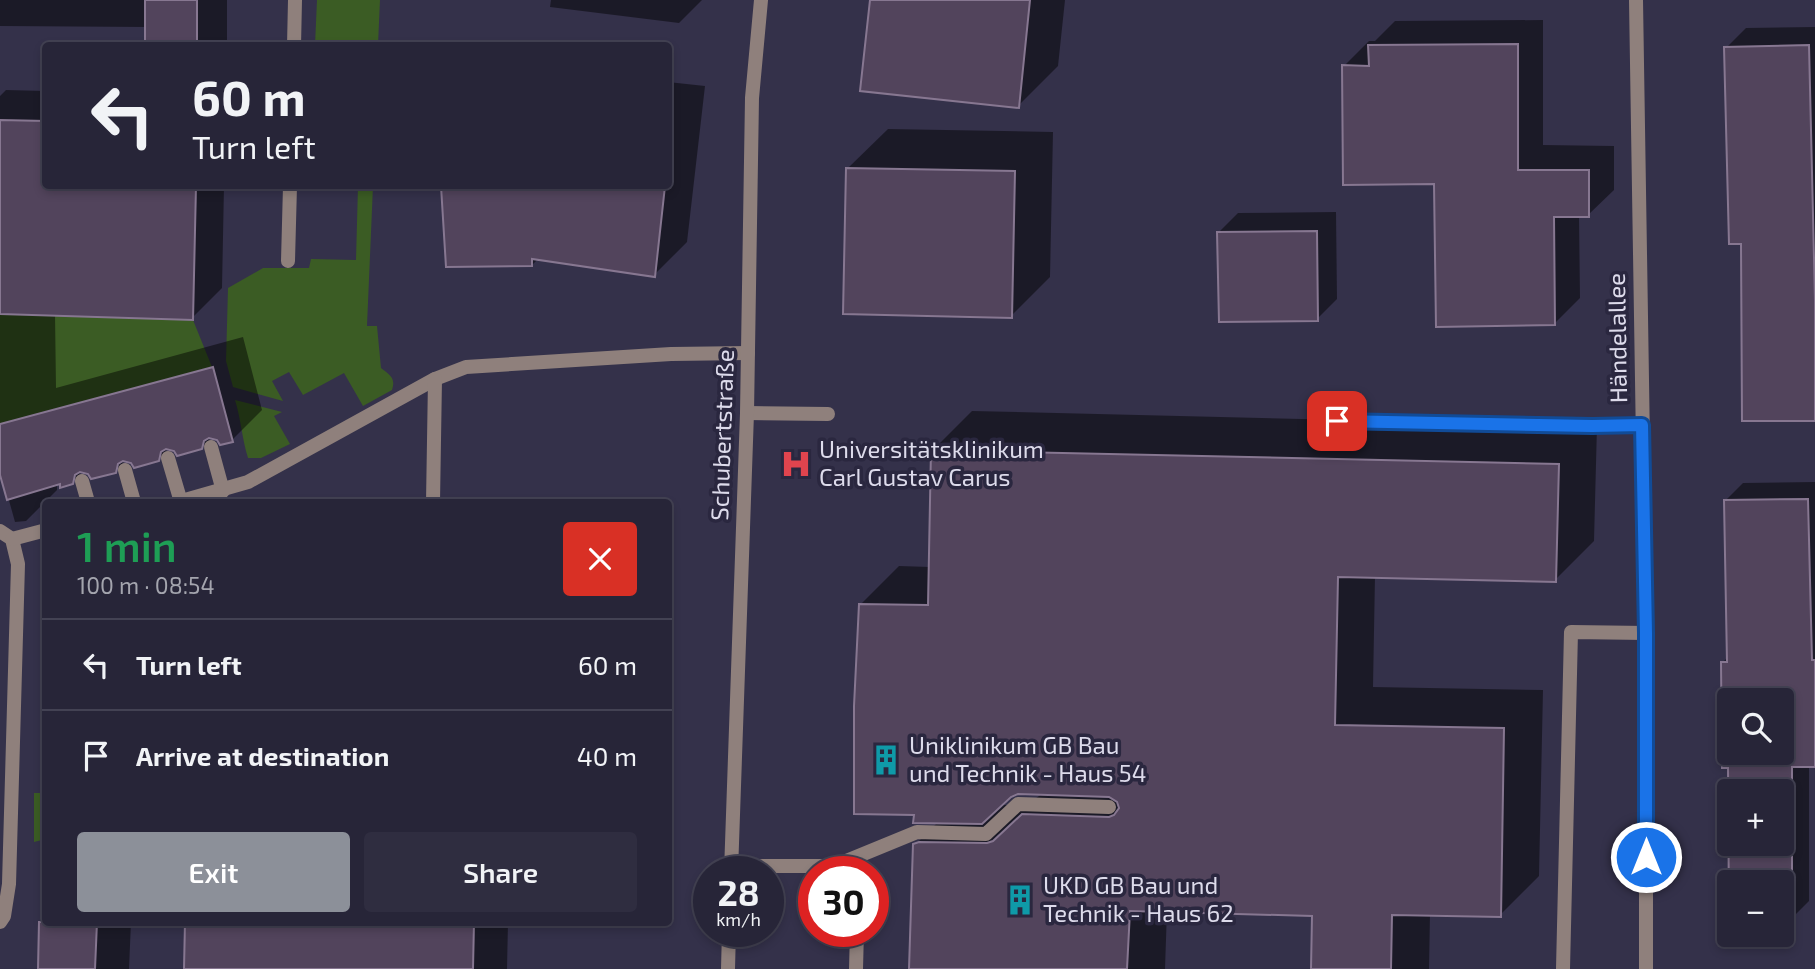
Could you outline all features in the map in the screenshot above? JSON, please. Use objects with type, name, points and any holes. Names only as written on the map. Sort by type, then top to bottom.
[{"type":"street","points":[[294,42],[295,0]]},
{"type":"street","name":"Schubertstraße","points":[[731,856],[747,413],[752,98],[761,0]]},
{"type":"street","name":"Händelallee","points":[[1636,0],[1646,633],[1646,969]]},
{"type":"street","points":[[288,261],[290,189]]},
{"type":"street","points":[[192,499],[248,482],[435,379],[466,367],[671,354],[748,353]]},
{"type":"street","points":[[433,499],[435,379]]},
{"type":"street","points":[[747,413],[828,414]]},
{"type":"street","points":[[1337,421],[1642,425]]},
{"type":"street","points":[[211,447],[223,491]]},
{"type":"street","points":[[168,458],[179,499]]},
{"type":"street","points":[[125,470],[133,499]]},
{"type":"street","points":[[82,481],[87,499]]},
{"type":"street","points":[[0,922],[4,916],[9,884],[18,564],[6,535],[42,530]]},
{"type":"street","points":[[1563,969],[1571,632],[1646,633]]},
{"type":"street","points":[[866,856],[917,832],[986,834],[1018,804],[1109,807]]},
{"type":"street","points":[[728,969],[729,947]]},
{"type":"street","points":[[856,969],[857,947]]},
{"type":"green space","points":[[317,0],[380,0],[378,42],[315,42]]},
{"type":"green space","points":[[358,189],[373,189],[367,326],[377,326],[381,368],[393,380],[392,390],[363,406],[344,373],[303,395],[289,372],[272,381],[283,401],[233,387],[226,361],[228,288],[263,268],[309,268],[311,259],[356,260]]},
{"type":"green space","points":[[0,314],[193,320],[212,367],[27,416],[23,438],[0,444]]},
{"type":"green space","points":[[235,400],[282,412],[274,416],[290,444],[261,458],[248,458]]},
{"type":"green space","points":[[34,793],[42,793],[42,840],[34,842]]},
{"type":"building","points":[[145,0],[197,0],[197,42],[145,42]]},
{"type":"building","points":[[870,0],[1030,0],[1019,108],[860,91]]},
{"type":"building","points":[[1518,44],[1518,170],[1589,170],[1589,217],[1554,217],[1555,325],[1436,327],[1434,184],[1343,185],[1342,65],[1369,66],[1368,45]]},
{"type":"building","points":[[1809,45],[1815,421],[1742,421],[1741,244],[1729,244],[1724,47]]},
{"type":"building","points":[[0,120],[42,121],[42,189],[196,189],[193,320],[0,314]]},
{"type":"building","points":[[846,168],[1015,171],[1012,318],[843,314]]},
{"type":"building","points":[[441,189],[665,189],[655,277],[532,259],[532,266],[446,267]]},
{"type":"building","points":[[1317,231],[1318,321],[1219,322],[1217,232]]},
{"type":"building","points":[[213,367],[233,442],[220,445],[217,440],[209,438],[204,441],[202,449],[177,456],[174,451],[166,449],[161,452],[159,461],[134,468],[131,463],[123,461],[118,464],[116,473],[91,479],[88,474],[80,472],[75,475],[73,484],[60,488],[60,484],[7,500],[0,475],[0,424]]},
{"type":"building","points":[[931,450],[1559,464],[1556,582],[1338,577],[1335,725],[1504,728],[1501,917],[1392,915],[1391,969],[1311,969],[1312,916],[1130,911],[1127,969],[909,969],[913,844],[987,843],[993,841],[1022,814],[1109,817],[1119,808],[1117,802],[1109,797],[1018,794],[1011,797],[982,824],[913,823],[914,815],[854,814],[854,706],[859,604],[928,605]]},
{"type":"building","points":[[1808,499],[1812,660],[1815,660],[1815,767],[1792,767],[1792,779],[1728,779],[1728,768],[1722,768],[1722,765],[1794,765],[1794,688],[1721,688],[1721,662],[1727,662],[1724,500]]},
{"type":"building","points":[[1729,856],[1792,856],[1792,870],[1729,870]]},
{"type":"building","points":[[39,922],[42,922],[42,926],[97,926],[95,969],[38,969]]},
{"type":"building","points":[[185,926],[474,926],[473,969],[184,969]]},
{"type":"place","name":"Universitätsklinikum Carl Gustav Carus","points":[[796,464]]},
{"type":"place","name":"Uniklinikum GB Bau und Technik - Haus 54","points":[[886,760]]},
{"type":"place","name":"UKD GB Bau und Technik - Haus 62","points":[[1020,900]]},
{"type":"route","points":[[1337,421],[1642,425],[1646,857]]}]
